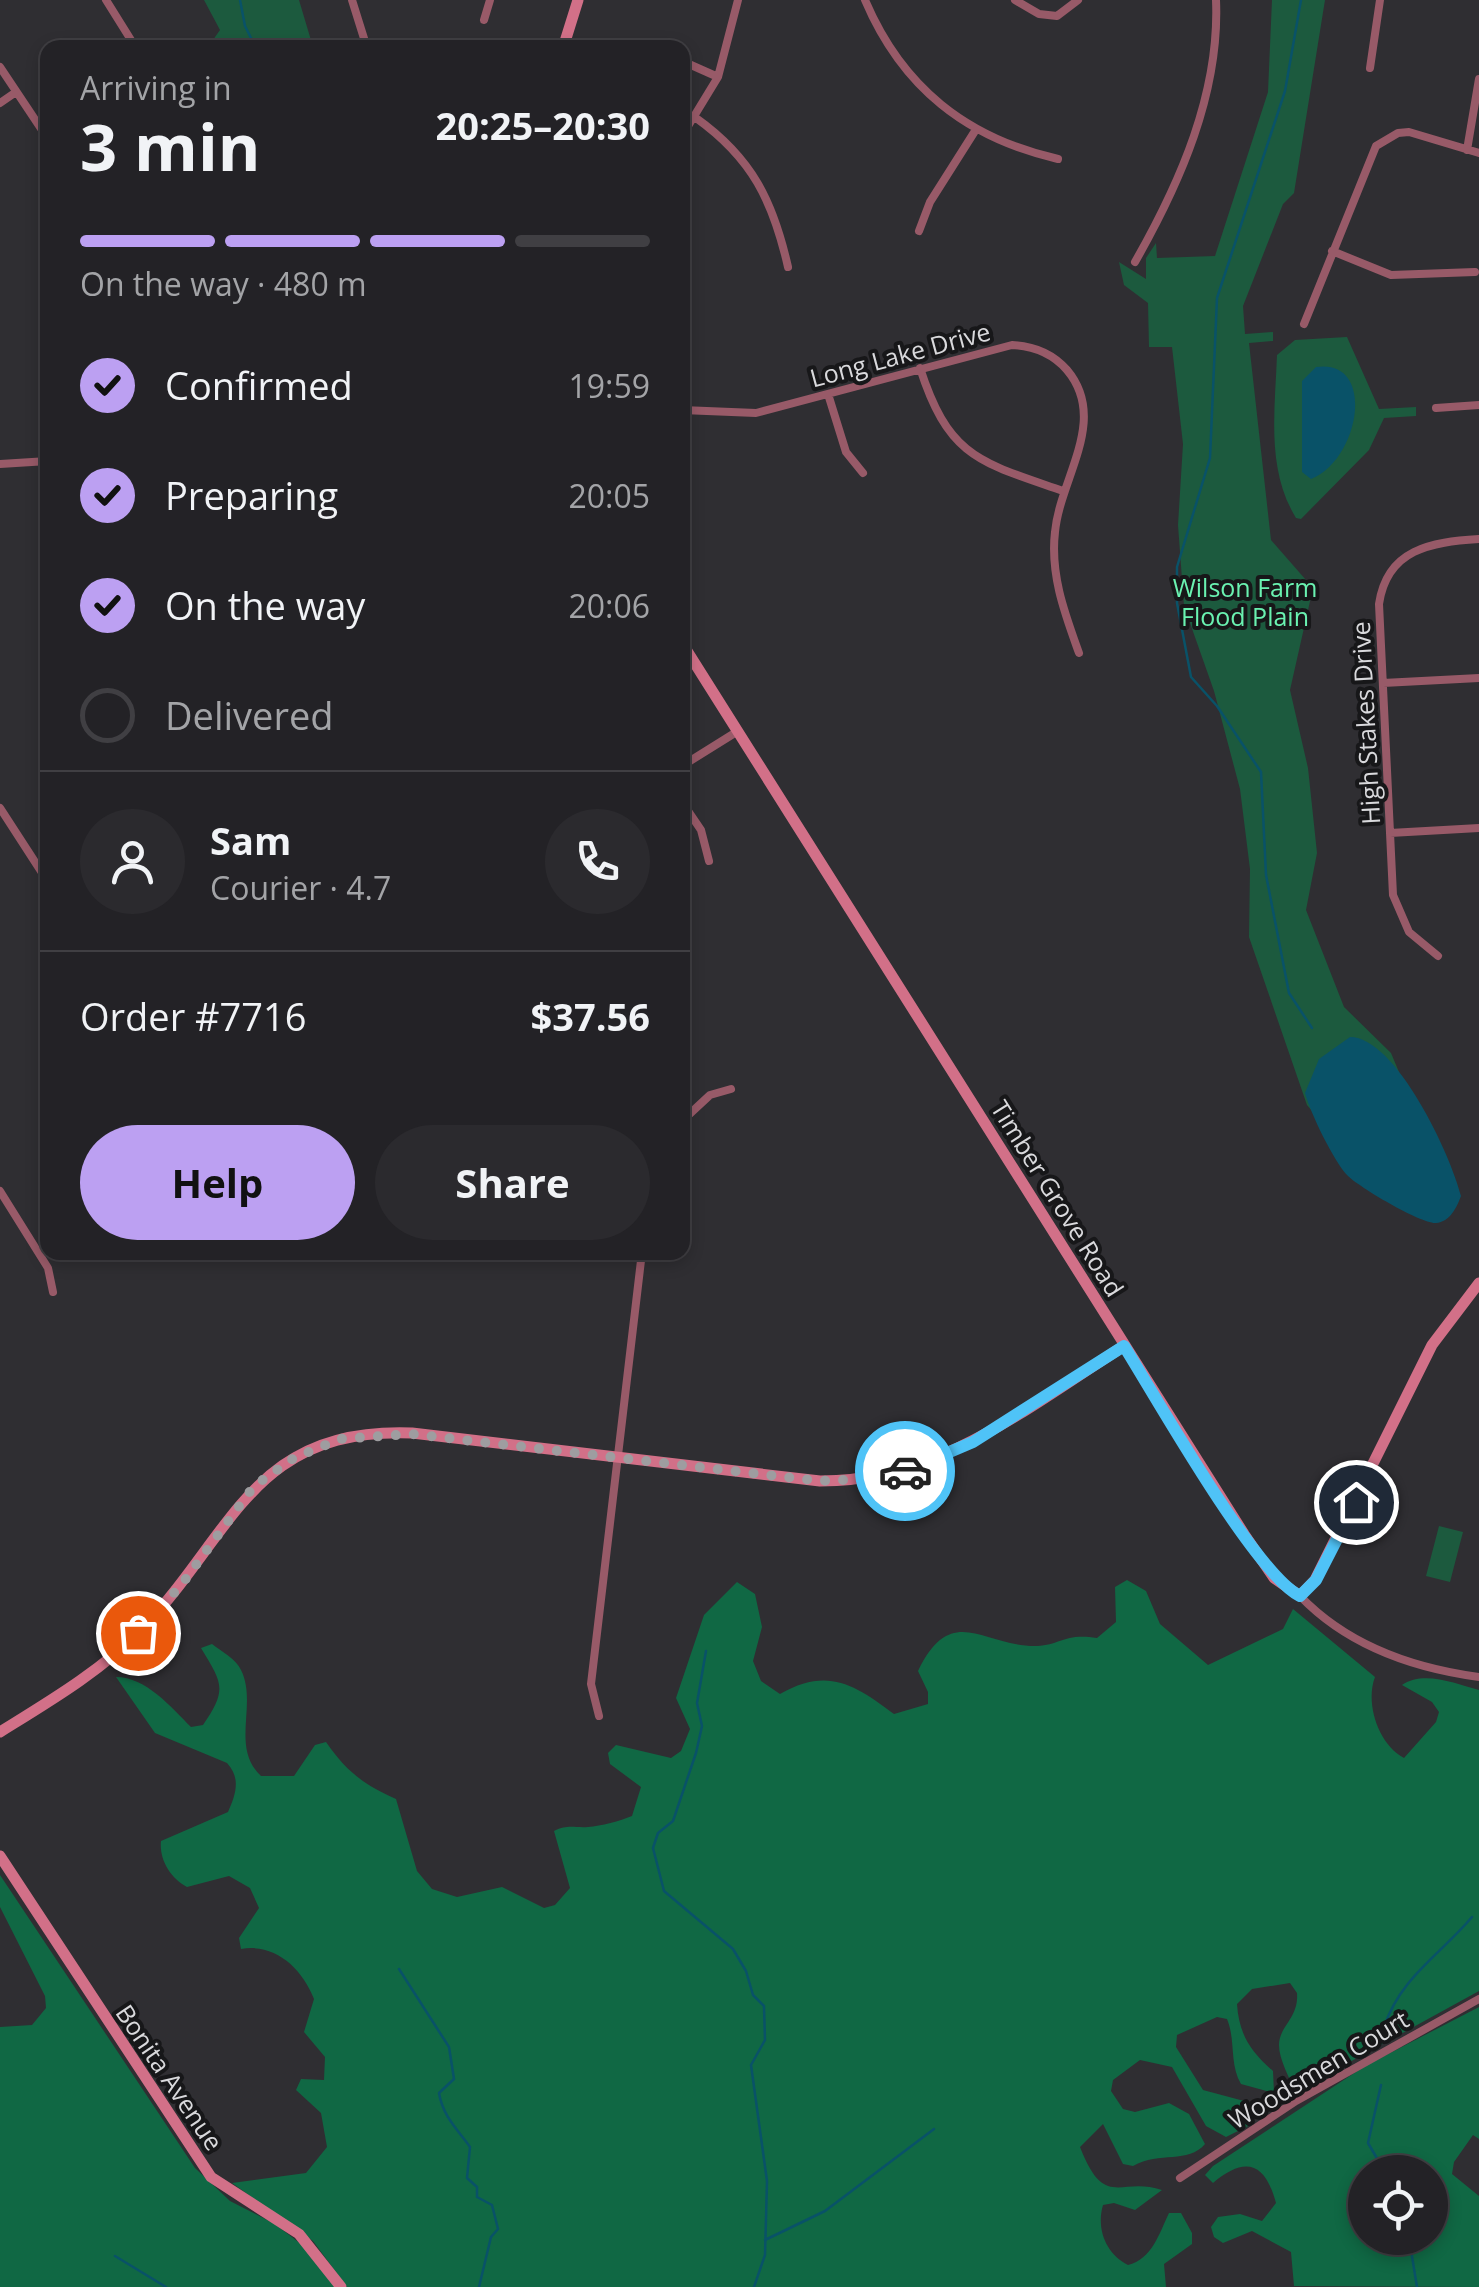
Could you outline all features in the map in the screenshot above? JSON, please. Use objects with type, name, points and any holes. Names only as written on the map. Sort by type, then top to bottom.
[{"type":"street","points":[[106,0],[131,40]]},
{"type":"street","points":[[352,0],[364,40]]},
{"type":"street","points":[[484,20],[490,0]]},
{"type":"street","points":[[566,40],[578,0]]},
{"type":"street","points":[[690,126],[718,77],[738,0]]},
{"type":"street","points":[[865,0],[885,42],[910,78],[939,106],[976,131],[1058,158]]},
{"type":"street","points":[[1015,0],[1039,14],[1057,16],[1078,0]]},
{"type":"street","points":[[1135,262],[1164,212],[1193,139],[1215,43],[1216,0]]},
{"type":"street","points":[[1370,68],[1380,0]]},
{"type":"street","points":[[690,65],[718,77]]},
{"type":"street","points":[[0,67],[40,127]]},
{"type":"street","points":[[1467,150],[1479,79]]},
{"type":"street","points":[[0,103],[16,92]]},
{"type":"street","points":[[696,118],[729,142],[758,178],[773,210],[788,267]]},
{"type":"street","points":[[918,231],[930,202],[976,131]]},
{"type":"street","points":[[1304,324],[1370,155],[1386,138],[1409,132],[1479,153]]},
{"type":"street","points":[[1332,251],[1391,275],[1475,272]]},
{"type":"street","name":"Long Lake Drive","points":[[690,411],[738,416],[1012,344],[1032,347],[1062,364],[1078,384],[1085,411],[1081,442],[1064,491],[1054,554],[1058,590],[1079,653]]},
{"type":"street","points":[[920,368],[940,421],[962,447],[996,467],[1064,491]]},
{"type":"street","points":[[828,394],[846,452],[863,474]]},
{"type":"street","points":[[1436,408],[1479,405]]},
{"type":"street","points":[[0,464],[40,461]]},
{"type":"street","name":"High Stakes Drive","points":[[1438,956],[1409,932],[1397,909],[1379,604],[1390,571],[1407,554],[1429,543],[1479,539]]},
{"type":"street","name":"Timber Grove Road","points":[[690,656],[1270,1572],[1330,1624],[1376,1650],[1428,1668],[1479,1676]]},
{"type":"street","points":[[1383,683],[1479,678]]},
{"type":"street","points":[[690,761],[738,732]]},
{"type":"street","points":[[0,808],[40,870]]},
{"type":"street","points":[[690,814],[701,830],[709,861]]},
{"type":"street","points":[[1390,833],[1479,828]]},
{"type":"street","points":[[690,1114],[710,1095],[731,1089]]},
{"type":"street","points":[[0,1191],[40,1255]]},
{"type":"street","points":[[43,1260],[53,1292]]},
{"type":"street","points":[[599,1716],[591,1684],[641,1260]]},
{"type":"street","points":[[1300,1596],[1332,1552],[1437,1337],[1479,1284]]},
{"type":"street","points":[[0,1732],[73,1686],[123,1647],[182,1584],[254,1486],[317,1446],[389,1432],[820,1481],[892,1475],[953,1453],[1124,1346]]},
{"type":"street","name":"Bonita Avenue","points":[[0,1856],[211,2177],[299,2234],[341,2287]]},
{"type":"street","name":"Woodsmen Court","points":[[1180,2178],[1296,2101],[1479,1999]]},
{"type":"green space","points":[[204,0],[299,0],[311,40],[213,40],[220,30]]},
{"type":"green space","name":"Wilson Farm Flood Plain","points":[[1272,0],[1325,0],[1294,193],[1283,204],[1243,306],[1245,334],[1273,332],[1273,341],[1249,343],[1271,540],[1313,588],[1290,690],[1308,768],[1317,853],[1306,910],[1344,1007],[1391,1053],[1409,1096],[1343,1148],[1307,1105],[1249,937],[1250,869],[1240,789],[1214,691],[1184,606],[1178,525],[1183,444],[1172,347],[1149,347],[1148,303],[1124,285],[1119,262],[1146,279],[1146,258],[1156,243],[1157,258],[1215,256],[1268,92]]},
{"type":"green space","points":[[1347,337],[1379,409],[1416,407],[1416,416],[1384,418],[1369,450],[1301,519],[1296,518],[1286,499],[1276,460],[1277,355],[1295,340]]},
{"type":"green space","points":[[1439,1526],[1463,1532],[1450,1582],[1426,1576]]},
{"type":"green space","points":[[1127,1580],[1146,1591],[1160,1624],[1208,1665],[1283,1629],[1293,1609],[1375,1677],[1372,1699],[1376,1722],[1387,1743],[1404,1758],[1436,1722],[1439,1712],[1432,1702],[1402,1685],[1430,1678],[1479,1690],[1479,1991],[1295,2092],[1279,2045],[1295,2009],[1297,1993],[1290,1983],[1252,1989],[1237,2004],[1238,2015],[1247,2041],[1273,2071],[1274,2093],[1241,2084],[1227,2019],[1217,2017],[1177,2035],[1176,2047],[1203,2090],[1259,2105],[1248,2126],[1226,2137],[1206,2126],[1172,2067],[1140,2060],[1113,2080],[1111,2091],[1123,2109],[1135,2112],[1169,2103],[1189,2114],[1205,2144],[1190,2154],[1133,2166],[1123,2164],[1103,2124],[1080,2147],[1097,2179],[1106,2185],[1162,2190],[1135,2210],[1114,2203],[1103,2205],[1102,2232],[1120,2260],[1128,2265],[1143,2257],[1154,2245],[1169,2213],[1181,2213],[1192,2233],[1192,2244],[1164,2264],[1166,2287],[347,2287],[313,2241],[232,2183],[306,2173],[327,2147],[321,2113],[296,2090],[301,2079],[324,2080],[325,2057],[304,2032],[314,1999],[302,1977],[286,1960],[265,1950],[241,1949],[239,1938],[259,1908],[250,1888],[229,1876],[187,1887],[167,1867],[161,1841],[228,1812],[236,1780],[227,1763],[155,1733],[116,1677],[148,1688],[191,1727],[203,1725],[219,1694],[214,1670],[201,1648],[212,1644],[241,1670],[247,1697],[247,1752],[261,1776],[294,1776],[315,1745],[326,1742],[356,1776],[396,1799],[417,1871],[432,1889],[457,1897],[502,1887],[544,1908],[555,1905],[570,1888],[554,1831],[599,1826],[632,1816],[641,1787],[610,1764],[608,1753],[616,1745],[671,1758],[681,1751],[690,1729],[676,1698],[704,1615],[737,1582],[755,1594],[762,1627],[753,1661],[761,1681],[780,1694],[812,1682],[840,1683],[866,1694],[894,1714],[928,1704],[928,1692],[918,1671],[943,1638],[970,1633],[1037,1646],[1077,1637],[1097,1638],[1116,1622],[1115,1587]]},
{"type":"green space","points":[[0,1875],[195,2168],[230,2201],[275,2224],[306,2248],[336,2287],[0,2287],[0,2027],[32,2025],[46,2008],[45,1996],[0,1907]]},
{"type":"green space","points":[[1479,2007],[1479,2139],[1473,2135],[1454,2162],[1452,2174],[1479,2196],[1479,2287],[1294,2286],[1291,2252],[1252,2231],[1223,2243],[1214,2237],[1211,2227],[1218,2217],[1240,2214],[1262,2221],[1276,2203],[1266,2179],[1252,2167],[1235,2169],[1213,2183],[1205,2175],[1365,2066]]},
{"type":"water","points":[[1316,367],[1335,368],[1348,378],[1355,412],[1341,452],[1328,468],[1311,479],[1302,472],[1302,381]]},
{"type":"water","points":[[1350,1037],[1368,1042],[1385,1056],[1403,1076],[1434,1128],[1461,1196],[1445,1220],[1436,1223],[1417,1218],[1364,1188],[1342,1169],[1323,1136],[1305,1093],[1319,1059]]},
{"type":"waterway","points":[[240,0],[252,40]]},
{"type":"waterway","points":[[1301,0],[1285,91],[1217,298],[1210,458],[1177,567],[1177,603],[1191,677],[1217,706],[1261,772],[1266,875],[1289,993],[1312,1028]]},
{"type":"waterway","points":[[706,1651],[697,1703],[702,1726],[696,1753],[673,1821],[658,1833],[653,1848],[664,1891],[733,1949],[746,1971],[753,1995],[764,2006],[765,2040],[751,2065],[767,2181],[765,2255],[754,2287]]},
{"type":"waterway","points":[[1384,2027],[1400,1994],[1472,1917]]},
{"type":"waterway","points":[[399,1969],[449,2047],[454,2079],[439,2093],[441,2102],[470,2147],[467,2178],[477,2187],[477,2197],[492,2205],[498,2229],[491,2237],[479,2287]]},
{"type":"waterway","points":[[1375,2155],[1368,2143],[1381,2085]]},
{"type":"waterway","points":[[765,2240],[825,2211],[934,2129]]},
{"type":"waterway","points":[[1412,2255],[1417,2287]]},
{"type":"waterway","points":[[115,2256],[166,2287]]},
{"type":"way so far","points":[[138,1633],[182,1584],[254,1486],[294,1458],[340,1439],[389,1432],[412,1434],[820,1481],[870,1479],[905,1471]]},
{"type":"route","points":[[905,1471],[973,1442],[1124,1346],[1244,1534],[1274,1578],[1288,1590],[1300,1596],[1316,1580],[1356,1502]]}]
